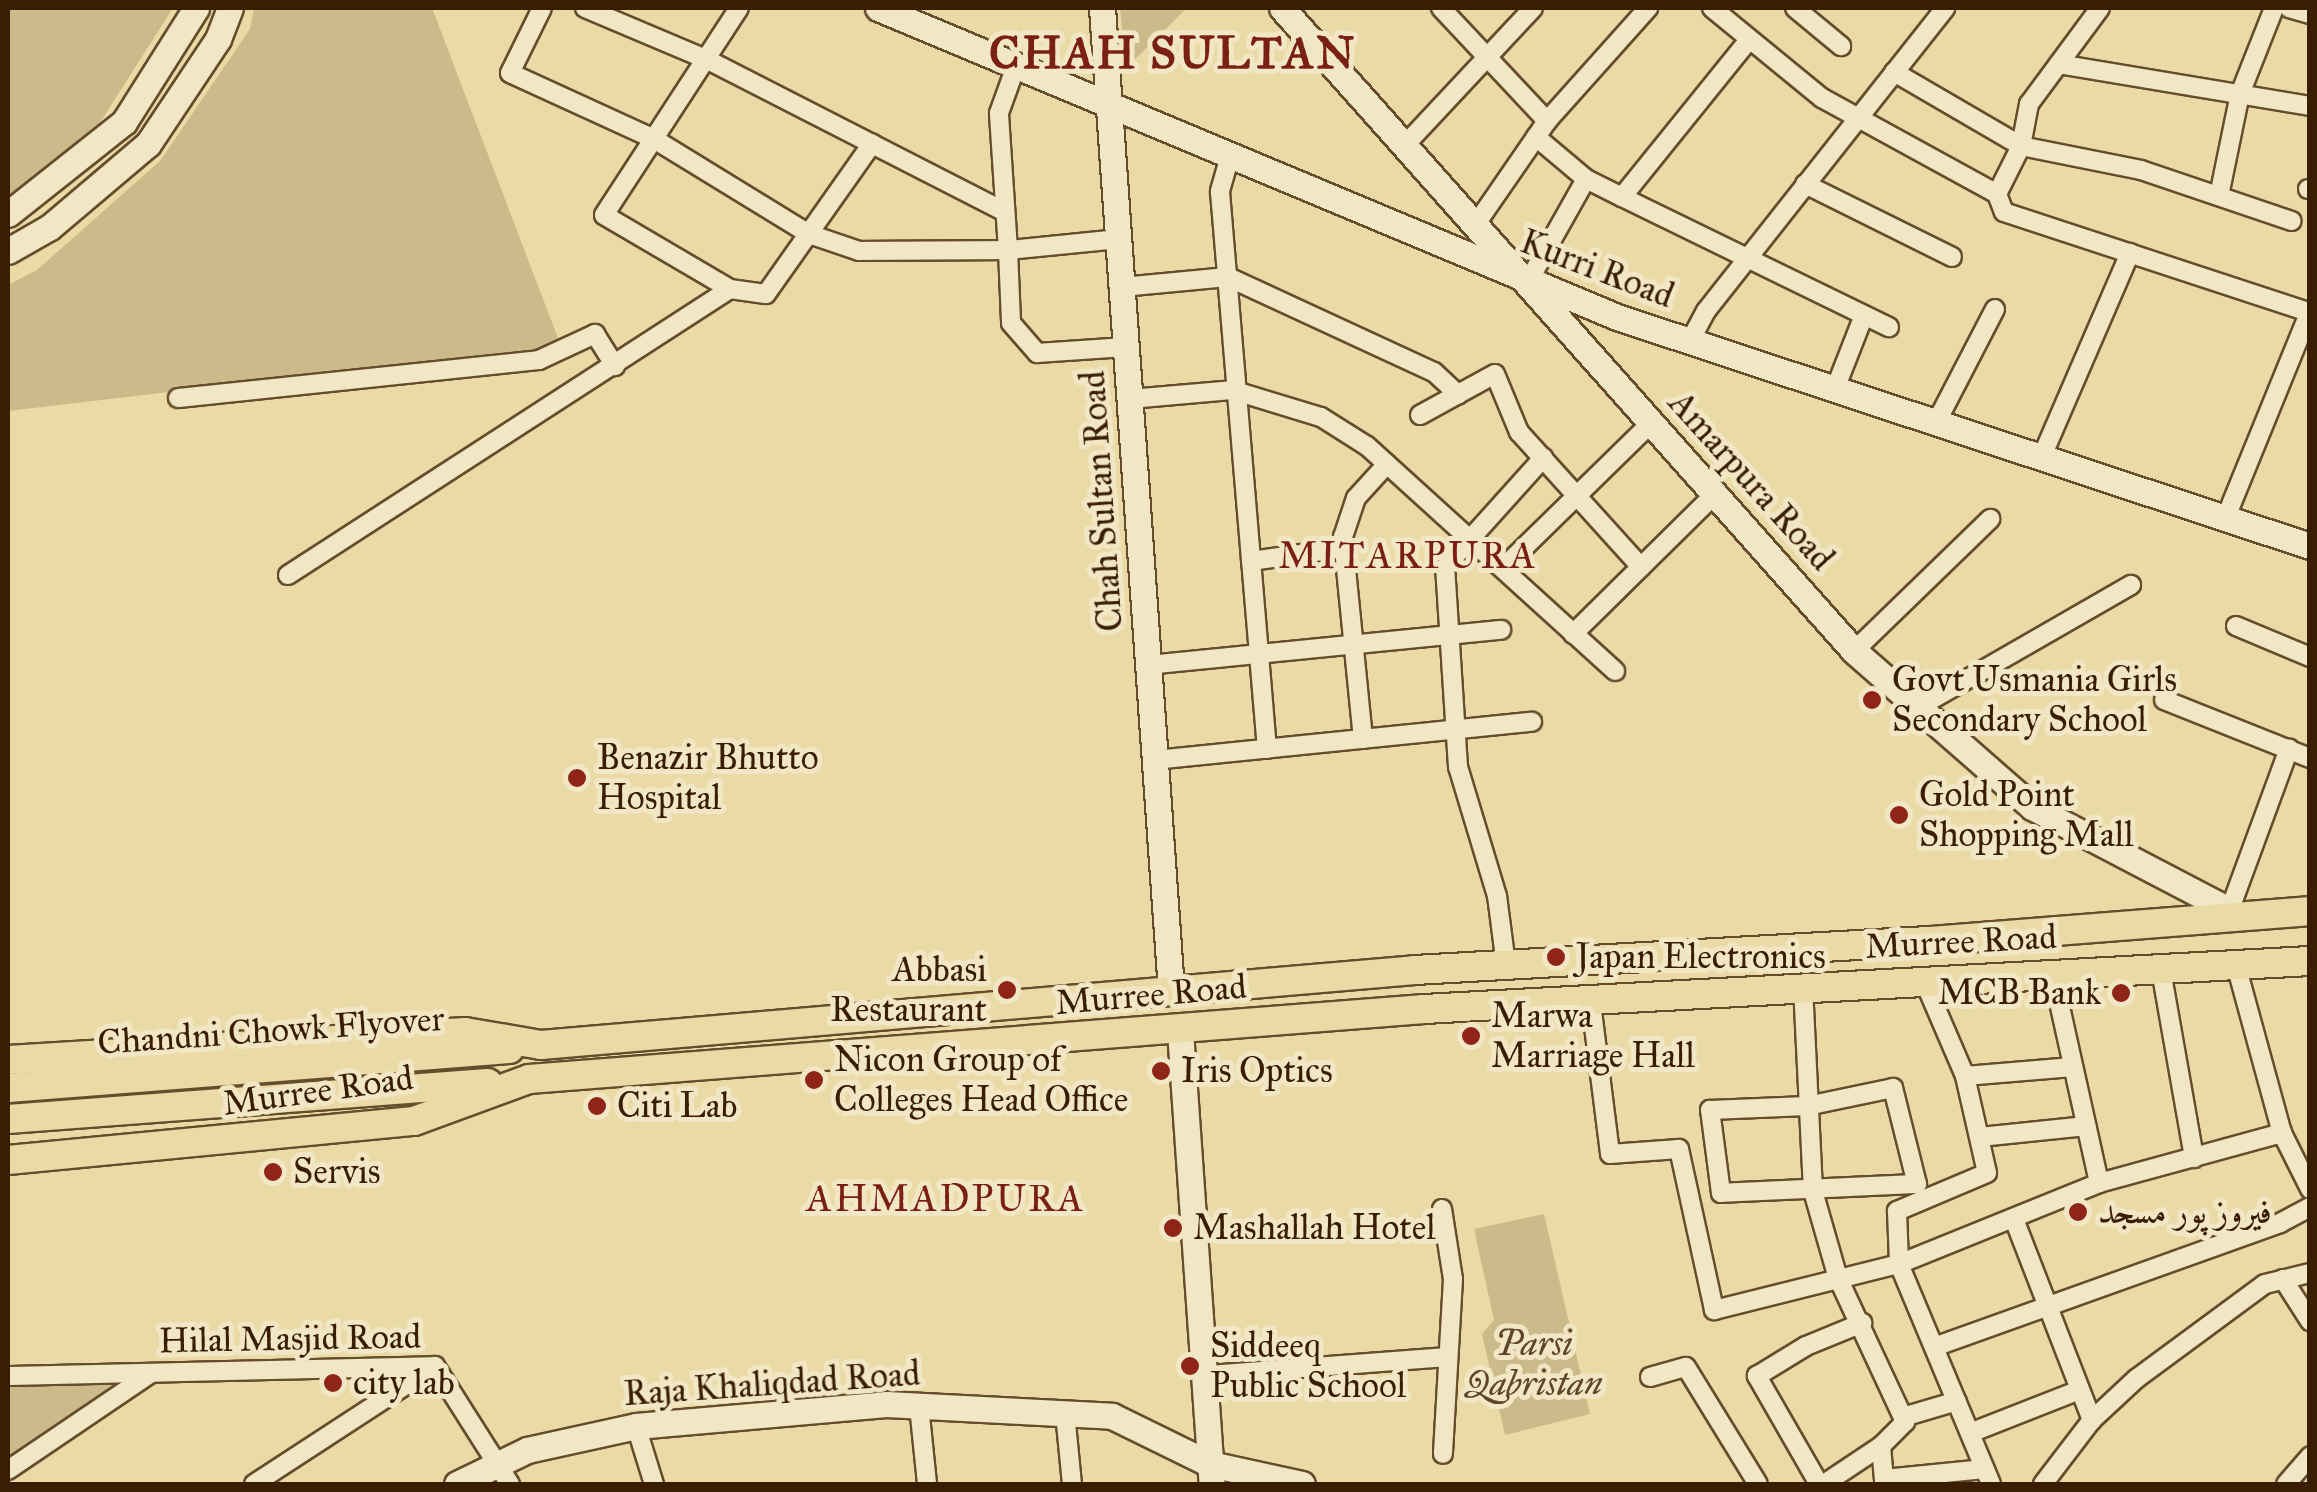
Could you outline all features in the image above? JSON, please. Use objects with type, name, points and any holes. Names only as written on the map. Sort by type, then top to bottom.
[{"type":"main road","name":"Murree Road","points":[[8,1060],[465,1032],[540,1045],[1171,990],[1506,965],[1929,941],[2234,912],[2310,911]]},
{"type":"main road","name":"Murree Road","points":[[8,1160],[414,1120],[529,1079],[1424,1009],[2310,961]]},
{"type":"main road","name":"Chandni Chowk Flyover","points":[[8,1088],[391,1063],[540,1045]]},
{"type":"main road","name":"Chandni Chowk Flyover","points":[[8,1119],[529,1079]]},
{"type":"street","points":[[8,214],[124,122],[196,8]]},
{"type":"street","points":[[8,251],[50,227],[148,144],[218,39],[230,8]]},
{"type":"street","points":[[542,8],[510,73],[654,139],[809,234],[859,251],[1008,250],[1118,239]]},
{"type":"street","points":[[738,8],[604,215],[730,289],[766,294],[872,144]]},
{"type":"street","name":"Kurri Road","points":[[878,8],[1528,282],[1690,341],[2043,454],[2310,546]]},
{"type":"street","name":"Chah Sultan Road","points":[[1102,8],[1171,990]]},
{"type":"street","points":[[1441,8],[1487,56],[1541,129],[1586,179],[1889,327]]},
{"type":"street","points":[[1404,145],[1534,8]]},
{"type":"street","points":[[1476,224],[1541,129],[1648,8]]},
{"type":"street","points":[[1712,8],[1748,41],[1856,119],[1997,194],[2004,212],[2309,311],[2226,516]]},
{"type":"street","points":[[1690,341],[1747,258],[1945,8]]},
{"type":"street","points":[[1997,194],[2021,146],[2029,104],[2100,8]]},
{"type":"street","points":[[594,9],[706,59],[1005,212]]},
{"type":"street","points":[[2219,196],[2240,94],[2273,9],[2310,14]]},
{"type":"street","name":"Amarpura Road","points":[[1289,10],[1404,145],[1854,650],[2032,807],[2234,912]]},
{"type":"street","points":[[1807,11],[1840,46]]},
{"type":"street","points":[[1622,197],[1748,41]]},
{"type":"street","points":[[2059,64],[2310,106]]},
{"type":"street","points":[[1016,66],[999,113],[1011,323],[1037,353],[1126,347]]},
{"type":"street","points":[[1894,72],[2021,146],[2141,170],[2292,222]]},
{"type":"street","points":[[1230,156],[1220,192],[1267,749]]},
{"type":"street","points":[[1528,282],[1586,179]]},
{"type":"street","points":[[1805,184],[1952,258]]},
{"type":"street","points":[[2043,454],[2130,253]]},
{"type":"street","points":[[1122,287],[1228,277],[1434,372],[1458,394]]},
{"type":"street","points":[[288,575],[730,289]]},
{"type":"street","points":[[1937,421],[1996,309]]},
{"type":"street","points":[[1835,388],[1864,315]]},
{"type":"street","points":[[178,398],[539,360],[595,334],[614,366]]},
{"type":"street","points":[[1420,415],[1495,374],[1519,432],[1641,567]]},
{"type":"street","points":[[1130,398],[1238,391],[1321,416],[1387,464],[1615,671]]},
{"type":"street","points":[[1503,568],[1652,422]]},
{"type":"street","points":[[1506,965],[1501,914],[1458,767],[1445,567],[1543,458]]},
{"type":"street","points":[[1363,740],[1344,548],[1346,517],[1387,464]]},
{"type":"street","points":[[1573,634],[1715,494]]},
{"type":"street","points":[[1854,650],[1990,519]]},
{"type":"street","points":[[1251,561],[1344,548]]},
{"type":"street","points":[[1917,708],[2131,585]]},
{"type":"street","points":[[2236,626],[2310,657]]},
{"type":"street","points":[[1148,665],[1502,630]]},
{"type":"street","points":[[2164,700],[2310,758]]},
{"type":"street","points":[[1155,760],[1532,722]]},
{"type":"street","points":[[2234,912],[2288,749]]},
{"type":"street","points":[[2236,966],[2282,1133],[2310,1189]]},
{"type":"street","points":[[2161,970],[2194,1158]]},
{"type":"street","points":[[2053,976],[2099,1183]]},
{"type":"street","points":[[1880,1446],[1884,1482],[1988,1477],[1899,1264],[1898,1211],[1987,1173],[1966,1076],[1926,983]]},
{"type":"street","points":[[1803,986],[1813,1191],[1838,1278],[1903,1416]]},
{"type":"street","points":[[1592,1002],[1610,1154],[1679,1149],[1710,1307],[1740,1308],[1899,1264],[2099,1183],[2282,1133]]},
{"type":"street","points":[[1180,1031],[1208,1376],[1211,1474]]},
{"type":"street","points":[[1966,1076],[2073,1067]]},
{"type":"street","points":[[1894,1088],[1918,1178],[1911,1186],[1721,1192],[1708,1118],[1716,1108],[1807,1106],[1894,1088]]},
{"type":"street","points":[[1980,1137],[2086,1126]]},
{"type":"street","points":[[1934,1347],[2310,1207]]},
{"type":"street","points":[[1442,1209],[1453,1280],[1443,1454]]},
{"type":"street","points":[[2014,1220],[2092,1420]]},
{"type":"street","points":[[2043,1484],[2092,1420],[2265,1284],[2310,1273]]},
{"type":"street","points":[[2283,1279],[2310,1321]]},
{"type":"street","points":[[1862,1323],[1806,1346],[1757,1376],[1822,1484],[1880,1446],[1903,1416],[1957,1401]]},
{"type":"street","points":[[1208,1376],[1447,1357]]},
{"type":"street","points":[[254,1484],[435,1366]]},
{"type":"street","name":"Hilal Masjid Road","points":[[8,1376],[435,1366],[504,1474]]},
{"type":"street","points":[[1650,1377],[1686,1367],[1758,1484]]},
{"type":"street","points":[[8,1470],[150,1374]]},
{"type":"street","points":[[1970,1433],[2080,1390]]},
{"type":"street","points":[[919,1406],[927,1484]]},
{"type":"street","name":"Raja Khaliqdad Road","points":[[457,1484],[504,1474],[636,1426],[919,1406],[1112,1416],[1211,1474],[1302,1484]]},
{"type":"street","points":[[1066,1414],[1072,1484]]},
{"type":"street","points":[[636,1426],[654,1484]]},
{"type":"street","points":[[2286,1484],[2310,1456]]},
{"type":"green space","points":[[8,8],[173,8],[94,132],[8,198]]},
{"type":"green space","points":[[254,8],[432,8],[561,346],[8,411],[8,285],[37,270],[160,161],[250,29]]},
{"type":"green space","points":[[1120,8],[1187,8],[1126,68]]},
{"type":"green space","name":"Parsi Qabristan","points":[[1544,1214],[1590,1414],[1505,1435],[1482,1334],[1494,1320],[1474,1229]]},
{"type":"green space","points":[[150,1374],[8,1472],[8,1378]]},
{"type":"place","name":"Govt Usmania Girls Secondary School","points":[[1872,700]]},
{"type":"place","name":"Benazir Bhutto Hospital","points":[[577,778]]},
{"type":"place","name":"Gold Point Shopping Mall","points":[[1899,815]]},
{"type":"place","name":"Japan Electronics","points":[[1556,957]]},
{"type":"place","name":"Abbasi Restaurant","points":[[1007,990]]},
{"type":"place","name":"MCB Bank","points":[[2121,993]]},
{"type":"place","name":"Marwa Marriage Hall","points":[[1471,1036]]},
{"type":"place","name":"Iris Optics","points":[[1161,1071]]},
{"type":"place","name":"Nicon Group of Colleges Head Office","points":[[814,1080]]},
{"type":"place","name":"Citi Lab","points":[[597,1106]]},
{"type":"place","name":"Servis","points":[[273,1172]]},
{"type":"place","name":"فیروز پور مسجد","points":[[2078,1212]]},
{"type":"place","name":"Mashallah Hotel","points":[[1173,1228]]},
{"type":"place","name":"Siddeeq Public School","points":[[1190,1366]]},
{"type":"place","name":"city lab","points":[[333,1383]]},
{"type":"district","name":"CHAH SULTAN","points":[[1173,53]]},
{"type":"district","name":"MITARPURA","points":[[1408,556]]},
{"type":"district","name":"AHMADPURA","points":[[946,1199]]}]
